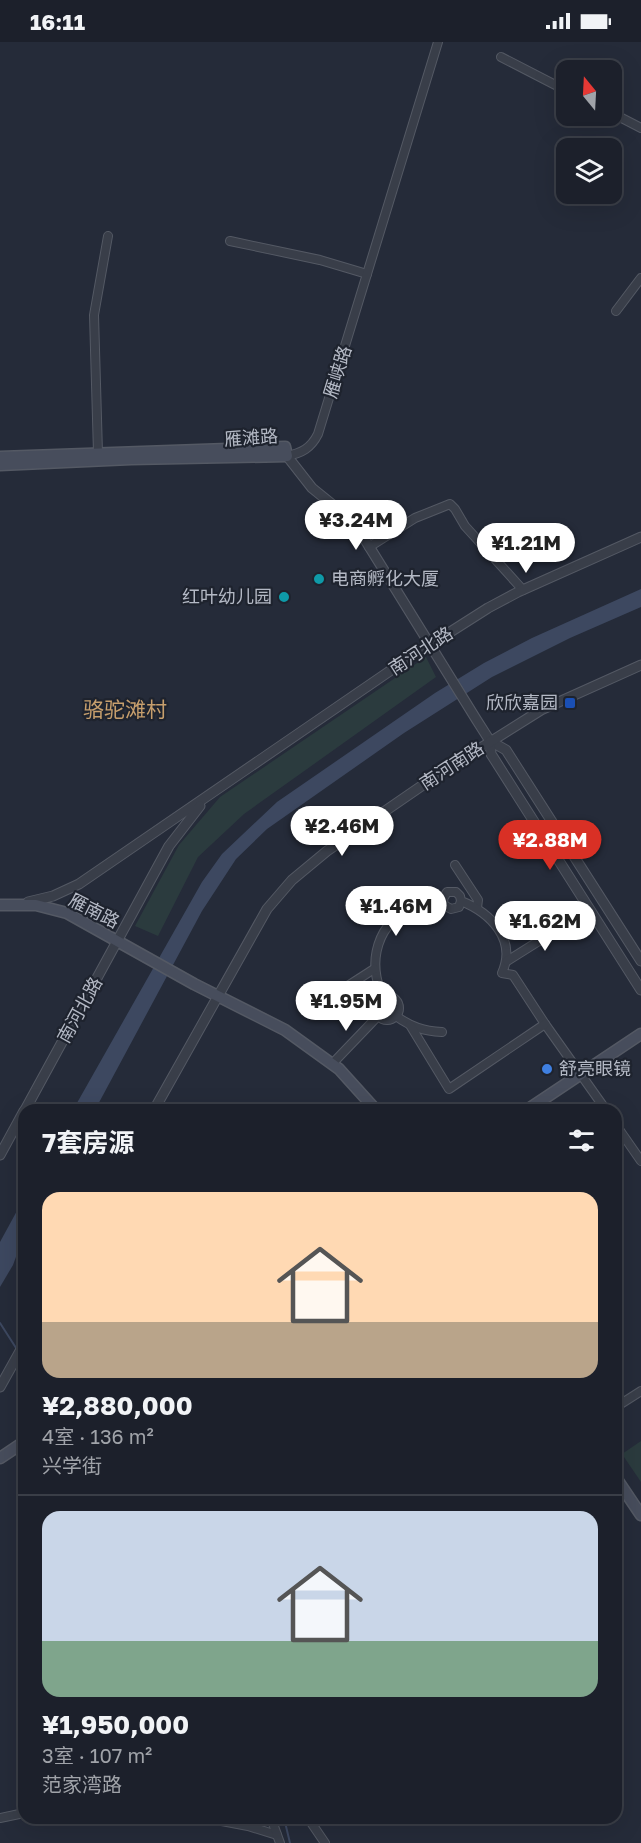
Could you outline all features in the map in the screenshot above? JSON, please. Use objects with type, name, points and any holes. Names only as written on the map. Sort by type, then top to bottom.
[{"type":"main road","name":"雁滩路","points":[[0,457],[285,447],[287,456],[131,459],[0,465]]},
{"type":"main road","name":"雁南路","points":[[0,905],[36,905],[67,913],[217,997],[285,1030],[339,1069],[371,1104]]},
{"type":"main road","points":[[536,1104],[641,1034]]},
{"type":"main road","points":[[0,1458],[18,1446]]},
{"type":"main road","points":[[622,1487],[641,1515]]},
{"type":"street","name":"雁峡路","points":[[287,456],[301,453],[313,444],[318,434],[438,42]]},
{"type":"street","points":[[501,57],[556,84]]},
{"type":"street","points":[[622,118],[641,128]]},
{"type":"street","points":[[98,453],[94,315],[108,236]]},
{"type":"street","points":[[230,241],[320,260],[367,274]]},
{"type":"street","points":[[616,311],[641,278]]},
{"type":"street","points":[[287,456],[312,488],[354,522],[490,741],[491,754],[641,990]]},
{"type":"street","points":[[369,546],[415,518],[450,504],[465,526],[523,590]]},
{"type":"street","name":"南河北路","points":[[17,904],[47,898],[79,884],[488,608],[641,537]]},
{"type":"street","name":"南河南路","points":[[157,1104],[267,909],[292,880],[327,851],[490,741],[541,711],[641,665]]},
{"type":"street","points":[[490,741],[506,750],[641,961]]},
{"type":"street","name":"南河北路","points":[[28,1104],[169,846],[199,807],[216,791]]},
{"type":"street","points":[[454,864],[478,900],[477,908]]},
{"type":"street","points":[[383,997],[374,969],[378,943],[388,924],[413,907],[442,899],[445,894],[453,891],[460,896],[461,901],[459,907],[451,909],[444,905],[442,899]]},
{"type":"street","points":[[461,901],[488,916],[498,929],[505,944],[507,961],[502,973],[513,975],[602,1104]]},
{"type":"street","points":[[507,961],[569,922]]},
{"type":"street","points":[[329,998],[374,969]]},
{"type":"street","points":[[383,997],[390,997],[398,1003],[399,1010],[396,1016],[387,1020],[378,1016],[375,1011],[376,1004],[383,997]]},
{"type":"street","points":[[332,1064],[378,1016]]},
{"type":"street","points":[[396,1016],[426,1031],[442,1032]]},
{"type":"street","points":[[410,1025],[449,1089],[545,1024]]},
{"type":"street","name":"南河北路","points":[[0,1155],[18,1122]]},
{"type":"street","points":[[622,1134],[641,1161]]},
{"type":"street","points":[[0,1387],[18,1354]]},
{"type":"street","points":[[622,1403],[641,1391]]},
{"type":"street","points":[[0,1818],[18,1814]]},
{"type":"street","points":[[238,1824],[279,1839]]},
{"type":"street","points":[[273,1824],[279,1839]]},
{"type":"street","points":[[312,1824],[325,1843]]},
{"type":"shaded area","points":[[426,657],[436,677],[244,814],[198,857],[158,936],[135,926],[179,845],[220,797]]},
{"type":"shaded area","points":[[641,1441],[641,1482],[622,1454]]},
{"type":"water","points":[[641,589],[641,607],[570,638],[492,677],[404,733],[267,829],[236,859],[202,911],[98,1104],[76,1104],[202,882],[222,854],[277,802],[435,693],[484,663],[532,638]]},
{"type":"water","points":[[18,1209],[18,1251],[0,1287],[0,1242]]},
{"type":"waterway","points":[[0,1323],[18,1351]]},
{"type":"waterway","points":[[285,1824],[290,1843]]},
{"type":"place","name":"电商孵化大厦","points":[[319,579]]},
{"type":"place","name":"红叶幼儿园","points":[[284,597]]},
{"type":"place","name":"欣欣嘉园","points":[[570,703]]},
{"type":"place","name":"舒亮眼镜","points":[[547,1069]]},
{"type":"district","name":"骆驼滩村","points":[[125,710]]}]
